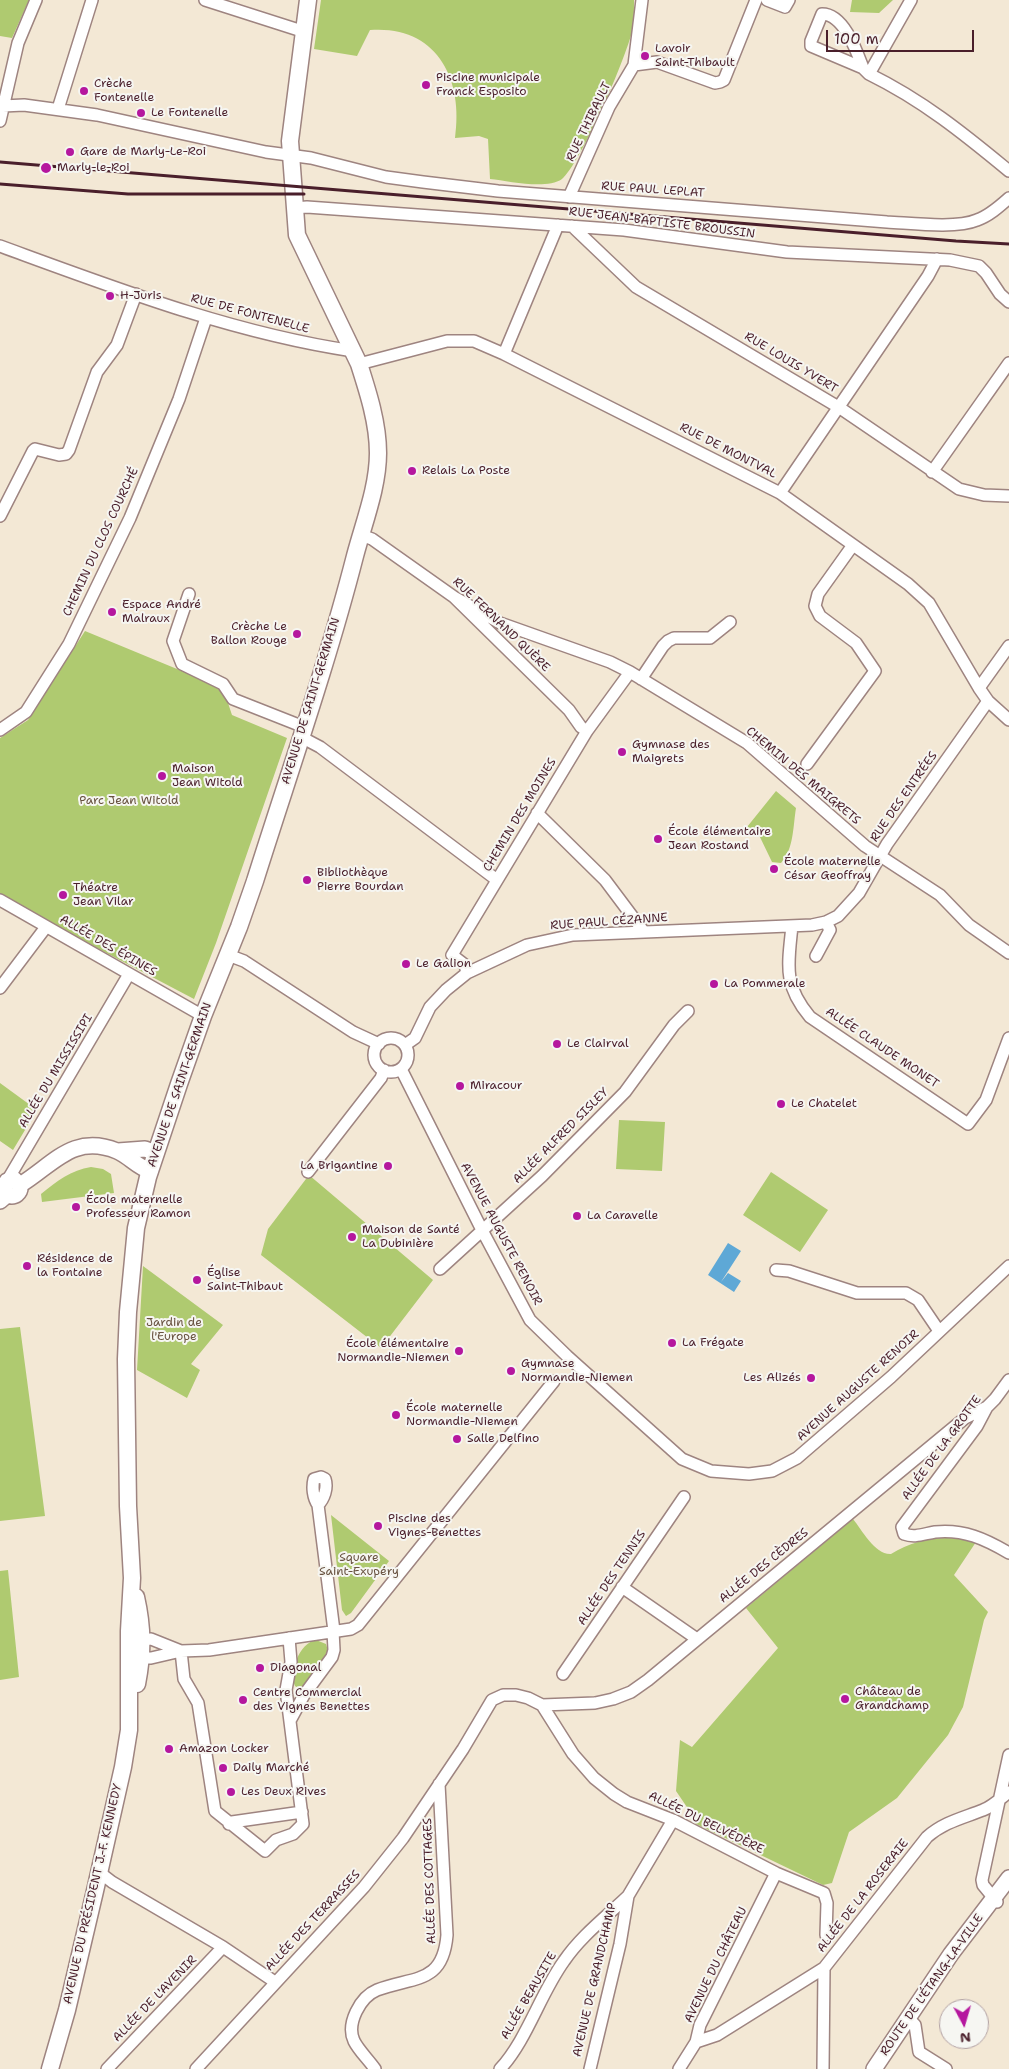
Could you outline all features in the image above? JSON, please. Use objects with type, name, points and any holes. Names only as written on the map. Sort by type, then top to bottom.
[{"type":"main road","name":"AVENUE DE SAINT-GERMAIN","points":[[144,1193],[203,1016],[252,890],[302,732],[361,535],[375,480],[378,453],[376,425],[356,358],[297,235],[291,154],[293,106],[305,32],[308,0]]},
{"type":"main road","name":"AVENUE DU PRÉSIDENT J.-F. KENNEDY","points":[[50,2069],[67,2010],[123,1767],[137,1648],[128,1506],[126,1360],[133,1250],[144,1193]]},
{"type":"street","points":[[0,121],[18,43],[36,0]]},
{"type":"street","points":[[58,109],[92,0]]},
{"type":"street","points":[[205,0],[305,32]]},
{"type":"street","name":"RUE THIBAULT","points":[[569,197],[609,108],[634,65],[642,0]]},
{"type":"street","points":[[634,65],[657,62],[715,82],[724,80],[756,0]]},
{"type":"street","points":[[767,0],[787,4]]},
{"type":"street","points":[[866,71],[911,0]]},
{"type":"street","points":[[866,71],[854,42],[840,24],[828,14],[822,14],[810,41],[811,46],[866,71],[954,125],[1009,171]]},
{"type":"street","name":"RUE PAUL LEPLAT","points":[[3,106],[24,105],[97,115],[266,152],[291,154],[386,177],[498,191],[887,222],[949,224],[963,224],[978,220],[1009,198]]},
{"type":"street","name":"RUE JEAN-BAPTISTE BROUSSIN","points":[[294,208],[307,207],[624,230],[787,252],[965,262],[979,266],[986,272],[1000,294],[1009,302]]},
{"type":"street","points":[[504,354],[558,225]]},
{"type":"street","name":"RUE LOUIS YVERT","points":[[572,226],[636,286],[840,408],[959,489],[984,495],[1009,496]]},
{"type":"street","name":"RUE DE FONTENELLE","points":[[0,246],[206,318],[324,347],[356,358]]},
{"type":"street","points":[[780,493],[840,408],[928,276],[936,259]]},
{"type":"street","points":[[0,516],[36,448],[60,455],[66,454],[69,450],[97,372],[118,345],[136,294]]},
{"type":"street","name":"CHEMIN DU CLOS COURCHÉ","points":[[0,730],[26,712],[69,644],[130,518],[179,399],[206,318]]},
{"type":"street","name":"RUE DE MONTVAL","points":[[356,358],[447,341],[474,341],[504,354],[780,493],[908,584],[929,603],[979,688],[988,701],[1009,720]]},
{"type":"street","points":[[932,472],[1009,363]]},
{"type":"street","name":"RUE FERNAND QUÈRE","points":[[361,535],[372,538],[454,597],[569,710],[587,731]]},
{"type":"street","points":[[806,764],[875,671],[856,643],[820,616],[815,606],[818,594],[853,545]]},
{"type":"street","points":[[189,594],[173,641],[182,664],[223,684],[233,699],[302,732],[497,880]]},
{"type":"street","name":"CHEMIN DES MAIGRETS","points":[[454,597],[500,623],[610,662],[630,672],[747,743],[812,802],[880,856],[940,895],[969,926],[1009,953]]},
{"type":"street","points":[[641,679],[668,641],[674,638],[710,638],[730,622]]},
{"type":"street","points":[[979,688],[1009,646]]},
{"type":"street","name":"CHEMIN DES MOINES","points":[[467,974],[464,966],[452,955],[587,731],[630,672]]},
{"type":"street","name":"RUE DES ENTRÉES","points":[[826,922],[848,907],[859,894],[880,856],[988,701]]},
{"type":"street","points":[[537,813],[605,880],[644,932]]},
{"type":"street","name":"ALLÉE DES ÉPINES","points":[[0,900],[203,1016]]},
{"type":"street","points":[[816,956],[830,930],[826,922]]},
{"type":"street","name":"RUE PAUL CÉZANNE","points":[[405,1045],[415,1038],[430,1006],[446,990],[467,974],[506,953],[527,945],[551,939],[644,932],[792,926],[826,922]]},
{"type":"street","name":"ALLÉE CLAUDE MONET","points":[[792,926],[789,970],[791,988],[799,1004],[810,1017],[968,1124],[986,1100],[1009,1038]]},
{"type":"street","points":[[0,988],[5,976],[46,927]]},
{"type":"street","points":[[228,955],[244,961],[353,1032],[379,1044]]},
{"type":"street","name":"ALLÉE DU MISSISSIPI","points":[[9,1191],[129,974]]},
{"type":"street","name":"ALLÉE ALFRED SISLEY","points":[[440,1269],[483,1232],[626,1092],[674,1024],[688,1011]]},
{"type":"street","points":[[387,1038],[392,1038],[405,1045],[408,1058],[401,1069],[392,1072],[380,1067],[375,1058],[376,1048],[379,1044],[387,1038]]},
{"type":"street","name":"AVENUE AUGUSTE RENOIR","points":[[401,1069],[483,1232],[530,1320],[682,1459],[711,1471],[749,1474],[772,1471],[797,1458],[891,1377],[1009,1266]]},
{"type":"street","points":[[308,1172],[381,1078],[384,1070]]},
{"type":"street","points":[[9,1191],[60,1155],[73,1149],[86,1146],[118,1151],[145,1149],[156,1153]]},
{"type":"street","points":[[118,1151],[140,1167],[150,1171]]},
{"type":"street","points":[[776,1270],[788,1271],[856,1293],[906,1293],[918,1300],[939,1331]]},
{"type":"street","name":"ALLÉE DE LA GROTTE","points":[[1009,1380],[996,1399],[987,1407],[977,1426],[902,1527],[904,1534],[912,1537],[936,1532],[960,1532],[982,1538],[1009,1553]]},
{"type":"street","points":[[137,1648],[168,1655],[181,1650],[209,1650],[351,1629],[358,1625],[554,1381]]},
{"type":"street","name":"ALLÉE DES CÈDRES","points":[[542,1705],[564,1706],[596,1703],[613,1699],[630,1692],[648,1680],[965,1418],[987,1407]]},
{"type":"street","name":"ALLÉE DES TENNIS","points":[[563,1674],[684,1497]]},
{"type":"street","points":[[291,1720],[304,1695],[332,1657],[334,1650],[334,1631],[318,1504]]},
{"type":"street","points":[[622,1587],[697,1639]]},
{"type":"street","points":[[181,1650],[184,1679],[198,1703],[214,1811],[265,1852],[276,1840],[293,1834],[303,1824],[286,1690],[291,1651],[289,1638]]},
{"type":"street","points":[[137,1648],[168,1644],[181,1650]]},
{"type":"street","points":[[286,1690],[296,1697],[304,1695]]},
{"type":"street","points":[[439,1784],[492,1700],[504,1695],[516,1695],[528,1698],[542,1705]]},
{"type":"street","name":"ALLÉE DU BELVÉDÈRE","points":[[542,1705],[574,1754],[594,1778],[627,1802],[673,1820],[776,1873],[824,1893],[827,1903],[826,1935]]},
{"type":"street","points":[[995,1900],[983,1885],[982,1880],[1009,1755]]},
{"type":"street","name":"ALLÉE DES TERRASSES","points":[[196,2069],[364,1887],[403,1838],[439,1784]]},
{"type":"street","name":"ALLÉE DES COTTAGES","points":[[375,2069],[354,2041],[351,2028],[356,2012],[364,1999],[376,1990],[415,1981],[429,1974],[439,1964],[446,1952],[447,1935],[439,1784]]},
{"type":"street","name":"ALLÉE DE LA ROSERAIE","points":[[696,2042],[717,2035],[824,1968],[927,1837],[938,1828],[971,1813],[985,1810],[1009,1792]]},
{"type":"street","points":[[229,1824],[302,1812]]},
{"type":"street","name":"AVENUE DE GRANDCHAMP","points":[[590,2069],[620,1944],[628,1896],[673,1820]]},
{"type":"street","points":[[99,1872],[112,1882],[223,1947],[275,1982]]},
{"type":"street","name":"AVENUE DU CHÂTEAU","points":[[678,2069],[696,2042],[700,2025],[776,1873]]},
{"type":"street","name":"ROUTE DE L'ÉTANG-LA-VILLE","points":[[880,2069],[950,1954],[995,1900],[1009,1878]]},
{"type":"street","name":"ROUTE DE L'ÉTANG-LA-VILLE","points":[[995,1900],[1009,1888]]},
{"type":"street","name":"ALLÉE BEAUSITE","points":[[500,2069],[516,2046],[542,1996],[564,1960],[576,1945],[628,1896]]},
{"type":"street","name":"ALLÉE DE L'AVENIR","points":[[107,2069],[223,1947]]},
{"type":"street","points":[[823,2069],[824,1968]]},
{"type":"street","points":[[910,2019],[915,2025],[919,2052],[946,2069]]},
{"type":"street","name":"ROUTE DE L'ÉTANG-LA-VILLE","points":[[874,2069],[910,2019]]},
{"type":"green space","points":[[0,0],[29,0],[12,38],[0,36]]},
{"type":"green space","points":[[321,0],[634,0],[634,20],[630,40],[614,82],[580,153],[570,169],[562,179],[555,182],[527,184],[490,179],[488,139],[479,136],[455,138],[457,116],[455,95],[441,60],[428,46],[412,36],[393,31],[370,30],[357,56],[314,49]]},
{"type":"green space","points":[[852,0],[893,0],[879,13],[850,12]]},
{"type":"green space","name":"Parc Jean Witold","points":[[85,631],[223,688],[232,715],[287,738],[216,943],[194,999],[0,897],[0,738],[28,720]]},
{"type":"green space","points":[[776,791],[796,808],[791,844],[781,863],[772,862],[758,833],[747,827]]},
{"type":"green space","points":[[0,1083],[37,1110],[13,1150],[0,1141]]},
{"type":"green space","points":[[619,1120],[665,1122],[662,1171],[616,1169]]},
{"type":"green space","points":[[91,1167],[103,1169],[111,1174],[114,1193],[42,1202],[41,1194],[59,1181],[71,1173]]},
{"type":"green space","points":[[771,1172],[828,1210],[800,1252],[743,1215]]},
{"type":"green space","points":[[309,1175],[433,1280],[381,1348],[261,1255],[268,1229]]},
{"type":"green space","name":"Jardin de l'Europe","points":[[143,1266],[223,1325],[191,1364],[200,1370],[187,1398],[137,1370]]},
{"type":"green space","points":[[20,1327],[45,1516],[0,1521],[0,1329]]},
{"type":"green space","name":"Square Saint-Exupéry","points":[[331,1515],[389,1561],[351,1613],[346,1616],[342,1610]]},
{"type":"green space","points":[[853,1519],[874,1546],[885,1553],[891,1554],[911,1544],[932,1539],[954,1538],[976,1542],[954,1575],[988,1612],[984,1620],[963,1707],[948,1735],[897,1798],[849,1832],[832,1883],[823,1885],[694,1823],[691,1813],[676,1791],[680,1740],[692,1747],[778,1648],[746,1608]]},
{"type":"green space","points":[[8,1570],[19,1677],[0,1680],[0,1571]]},
{"type":"green space","points":[[316,1640],[326,1644],[329,1654],[305,1686],[298,1688],[293,1680],[297,1659],[305,1646]]},
{"type":"water","points":[[728,1243],[741,1251],[721,1282],[728,1273],[741,1281],[734,1292],[708,1275]]},
{"type":"railway","points":[[0,162],[1009,244]]},
{"type":"railway","points":[[0,184],[128,194],[304,194]]},
{"type":"place","name":"Lavoir Saint-Thibault","points":[[645,56]]},
{"type":"place","name":"Piscine municipale Franck Esposito","points":[[426,85]]},
{"type":"place","name":"Crèche Fontenelle","points":[[84,91]]},
{"type":"place","name":"Le Fontenelle","points":[[141,113]]},
{"type":"place","name":"Gare de Marly-Le-Roi","points":[[70,152]]},
{"type":"place","name":"Marly-le-Roi","points":[[46,168]]},
{"type":"place","name":"H-Juris","points":[[110,296]]},
{"type":"place","name":"Relais La Poste","points":[[412,471]]},
{"type":"place","name":"Espace André Malraux","points":[[112,612]]},
{"type":"place","name":"Crèche Le Ballon Rouge","points":[[297,634]]},
{"type":"place","name":"Gymnase des Maigrets","points":[[622,752]]},
{"type":"place","name":"Maison Jean Witold","points":[[162,776]]},
{"type":"place","name":"École élémentaire Jean Rostand","points":[[658,839]]},
{"type":"place","name":"École maternelle César Geoffray","points":[[774,869]]},
{"type":"place","name":"Bibliothèque Pierre Bourdan","points":[[307,880]]},
{"type":"place","name":"Théatre Jean Vilar","points":[[63,895]]},
{"type":"place","name":"Le Galion","points":[[406,964]]},
{"type":"place","name":"La Pommerale","points":[[714,984]]},
{"type":"place","name":"Le Clairval","points":[[557,1044]]},
{"type":"place","name":"Miracour","points":[[460,1086]]},
{"type":"place","name":"Le Chatelet","points":[[781,1104]]},
{"type":"place","name":"La Brigantine","points":[[388,1166]]},
{"type":"place","name":"École maternelle Professeur Ramon","points":[[76,1207]]},
{"type":"place","name":"La Caravelle","points":[[577,1216]]},
{"type":"place","name":"Maison de Santé La Dubinière","points":[[352,1237]]},
{"type":"place","name":"Résidence de la Fontaine","points":[[27,1266]]},
{"type":"place","name":"Église Saint-Thibaut","points":[[197,1280]]},
{"type":"place","name":"La Frégate","points":[[672,1343]]},
{"type":"place","name":"École élémentaire Normandie-Niemen","points":[[459,1351]]},
{"type":"place","name":"Gymnase Normandie-Niemen","points":[[511,1371]]},
{"type":"place","name":"Les Alizés","points":[[811,1378]]},
{"type":"place","name":"École maternelle Normandie-Niemen","points":[[396,1415]]},
{"type":"place","name":"Salle Delfino","points":[[457,1439]]},
{"type":"place","name":"Piscine des Vignes-Benettes","points":[[378,1526]]},
{"type":"place","name":"Diagonal","points":[[260,1668]]},
{"type":"place","name":"Château de Grandchamp","points":[[845,1699]]},
{"type":"place","name":"Centre Commercial des Vignes Benettes","points":[[243,1700]]},
{"type":"place","name":"Amazon Locker","points":[[169,1749]]},
{"type":"place","name":"Daily Marché","points":[[223,1768]]},
{"type":"place","name":"Les Deux Rives","points":[[231,1792]]}]
